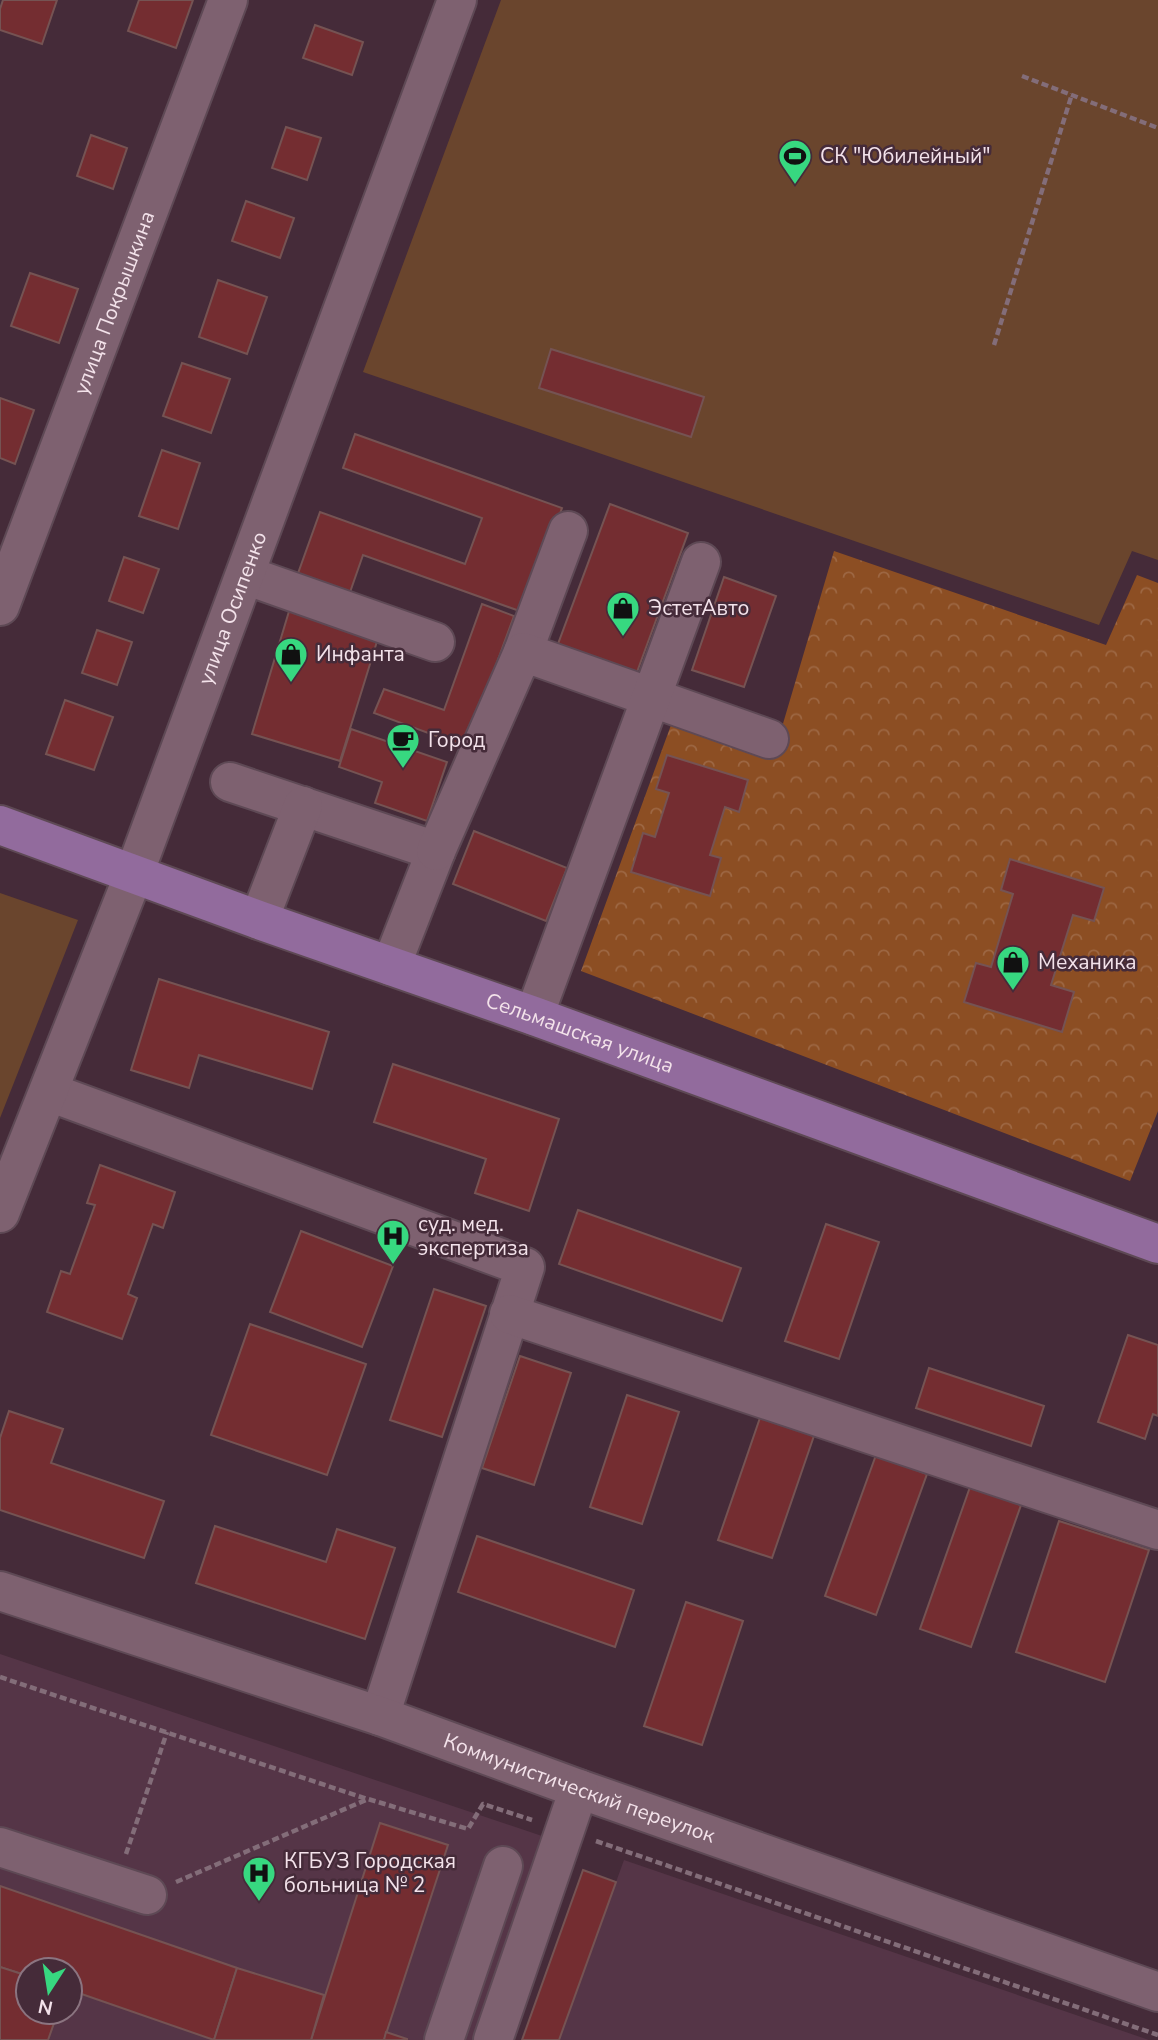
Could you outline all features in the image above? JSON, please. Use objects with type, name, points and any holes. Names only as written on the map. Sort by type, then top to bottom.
[{"type":"main road","name":"Сельмашская улица","points":[[0,825],[1158,1244]]},
{"type":"street","name":"улица Покрышкина","points":[[0,606],[228,0]]},
{"type":"street","name":"улица Осипенко","points":[[0,1213],[134,874],[457,0]]},
{"type":"street","points":[[391,966],[436,851],[523,652],[568,531]]},
{"type":"street","points":[[534,1016],[701,562]]},
{"type":"street","points":[[245,575],[435,642]]},
{"type":"street","points":[[523,652],[769,739]]},
{"type":"street","points":[[230,782],[436,851]]},
{"type":"street","points":[[259,920],[303,806]]},
{"type":"street","points":[[48,1092],[524,1267],[380,1716]]},
{"type":"street","points":[[509,1314],[1158,1530]]},
{"type":"street","name":"Коммунистический переулок","points":[[0,1591],[380,1716],[579,1789],[1158,1992]]},
{"type":"street","points":[[493,2040],[579,1789]]},
{"type":"street","points":[[0,1847],[131,1890]]},
{"type":"street","points":[[444,2040],[503,1866]]},
{"type":"path","points":[[1022,76],[1158,128]]},
{"type":"path","points":[[994,345],[1072,94]]},
{"type":"path","points":[[0,1677],[368,1799],[468,1829],[483,1804],[1158,2035]]},
{"type":"path","points":[[131,1890],[167,1732]]},
{"type":"path","points":[[131,1890],[368,1799]]},
{"type":"shaded area","name":"СК \"Юбилейный\"","points":[[501,0],[1158,0],[1158,560],[1132,551],[1099,625],[363,372]]},
{"type":"shaded area","points":[[0,893],[78,920],[0,1118]]},
{"type":"shaded area","name":"КГБУЗ Городская больница № 2","points":[[0,1654],[542,1836],[473,2040],[0,2040]]},
{"type":"shaded area","points":[[624,1860],[1149,2040],[522,2040],[583,1870],[616,1882]]},
{"type":"green space","points":[[834,551],[1106,645],[1137,575],[1158,583],[1158,1111],[1130,1181],[581,971],[682,695],[782,727]]},
{"type":"building","points":[[3,0],[57,0],[42,44],[0,30]]},
{"type":"building","points":[[139,0],[193,0],[176,48],[128,31]]},
{"type":"building","points":[[315,25],[363,42],[352,75],[303,58]]},
{"type":"building","points":[[286,127],[321,138],[307,180],[272,168]]},
{"type":"building","points":[[91,135],[127,148],[113,189],[77,176]]},
{"type":"building","points":[[246,201],[294,218],[280,258],[232,241]]},
{"type":"building","points":[[30,273],[78,289],[59,343],[11,326]]},
{"type":"building","points":[[218,280],[267,297],[247,354],[199,337]]},
{"type":"building","points":[[551,349],[704,397],[691,437],[539,388]]},
{"type":"building","points":[[182,363],[230,379],[211,433],[163,416]]},
{"type":"building","points":[[0,398],[34,410],[15,464],[0,458]]},
{"type":"building","points":[[355,434],[562,508],[525,613],[363,555],[348,598],[296,579],[320,512],[465,564],[482,518],[343,468]]},
{"type":"building","points":[[162,450],[200,463],[178,529],[139,516]]},
{"type":"building","points":[[610,504],[688,533],[637,672],[558,644]]},
{"type":"building","points":[[124,557],[159,569],[143,613],[109,601]]},
{"type":"building","points":[[724,577],[776,596],[744,687],[692,670]]},
{"type":"building","points":[[482,604],[514,616],[466,747],[374,713],[384,689],[444,710]]},
{"type":"building","points":[[290,608],[379,635],[340,761],[252,734]]},
{"type":"building","points":[[97,630],[132,642],[117,685],[82,673]]},
{"type":"building","points":[[65,700],[113,717],[94,770],[46,754]]},
{"type":"building","points":[[351,729],[447,762],[427,821],[375,803],[382,782],[339,767]]},
{"type":"building","points":[[667,755],[748,780],[739,812],[725,807],[710,855],[721,858],[710,896],[631,872],[643,833],[655,837],[669,793],[656,789]]},
{"type":"building","points":[[474,831],[567,868],[546,921],[453,884]]},
{"type":"building","points":[[1010,859],[1104,888],[1094,921],[1073,915],[1051,985],[1074,992],[1062,1032],[964,1002],[976,963],[991,967],[1013,894],[1001,890]]},
{"type":"building","points":[[159,979],[329,1032],[312,1089],[199,1055],[189,1088],[131,1070]]},
{"type":"building","points":[[393,1064],[559,1119],[529,1211],[475,1193],[486,1159],[374,1122]]},
{"type":"building","points":[[100,1165],[175,1192],[163,1228],[153,1224],[128,1294],[137,1298],[122,1339],[47,1312],[61,1271],[70,1274],[95,1205],[87,1203]]},
{"type":"building","points":[[578,1210],[741,1268],[722,1321],[559,1264]]},
{"type":"building","points":[[826,1224],[879,1242],[839,1359],[785,1341]]},
{"type":"building","points":[[301,1231],[393,1266],[362,1347],[270,1312]]},
{"type":"building","points":[[434,1289],[486,1306],[442,1437],[390,1420]]},
{"type":"building","points":[[250,1324],[366,1364],[327,1475],[211,1435]]},
{"type":"building","points":[[1128,1335],[1158,1345],[1158,1416],[1153,1414],[1145,1439],[1098,1422]]},
{"type":"building","points":[[520,1356],[571,1373],[534,1485],[482,1468]]},
{"type":"building","points":[[929,1368],[1044,1406],[1031,1446],[916,1408]]},
{"type":"building","points":[[627,1395],[679,1412],[642,1524],[590,1507]]},
{"type":"building","points":[[9,1411],[63,1429],[51,1463],[164,1501],[144,1558],[0,1510],[0,1438]]},
{"type":"building","points":[[762,1412],[816,1430],[772,1558],[718,1540]]},
{"type":"building","points":[[876,1455],[927,1474],[876,1615],[825,1596]]},
{"type":"building","points":[[970,1487],[1021,1505],[971,1647],[920,1629]]},
{"type":"building","points":[[1059,1521],[1149,1550],[1105,1682],[1016,1652]]},
{"type":"building","points":[[215,1526],[326,1562],[337,1529],[395,1548],[365,1639],[196,1583]]},
{"type":"building","points":[[477,1536],[634,1590],[615,1647],[458,1592]]},
{"type":"building","points":[[686,1602],[743,1621],[702,1745],[644,1726]]},
{"type":"building","points":[[380,1823],[448,1845],[384,2040],[311,2040]]},
{"type":"building","points":[[583,1870],[616,1882],[559,2040],[522,2040]]},
{"type":"building","points":[[0,1886],[237,1968],[214,2040],[84,1995],[84,1956],[14,1956],[14,1972],[0,1967]]},
{"type":"building","points":[[0,1967],[14,1972],[14,2026],[53,2026],[48,2040],[0,2040]]},
{"type":"building","points":[[237,1968],[324,1995],[311,2040],[214,2040]]},
{"type":"building","points":[[386,2032],[407,2039],[407,2040],[384,2040]]},
{"type":"place","name":"СК \"Юбилейный\"","points":[[795,186]]},
{"type":"place","name":"ЭстетАвто","points":[[623,638]]},
{"type":"place","name":"Инфанта","points":[[291,684]]},
{"type":"place","name":"Город","points":[[403,770]]},
{"type":"place","name":"Механика","points":[[1013,992]]},
{"type":"place","name":"суд. мед. экспертиза","points":[[393,1266]]},
{"type":"place","name":"КГБУЗ Городская больница № 2","points":[[259,1903]]}]
